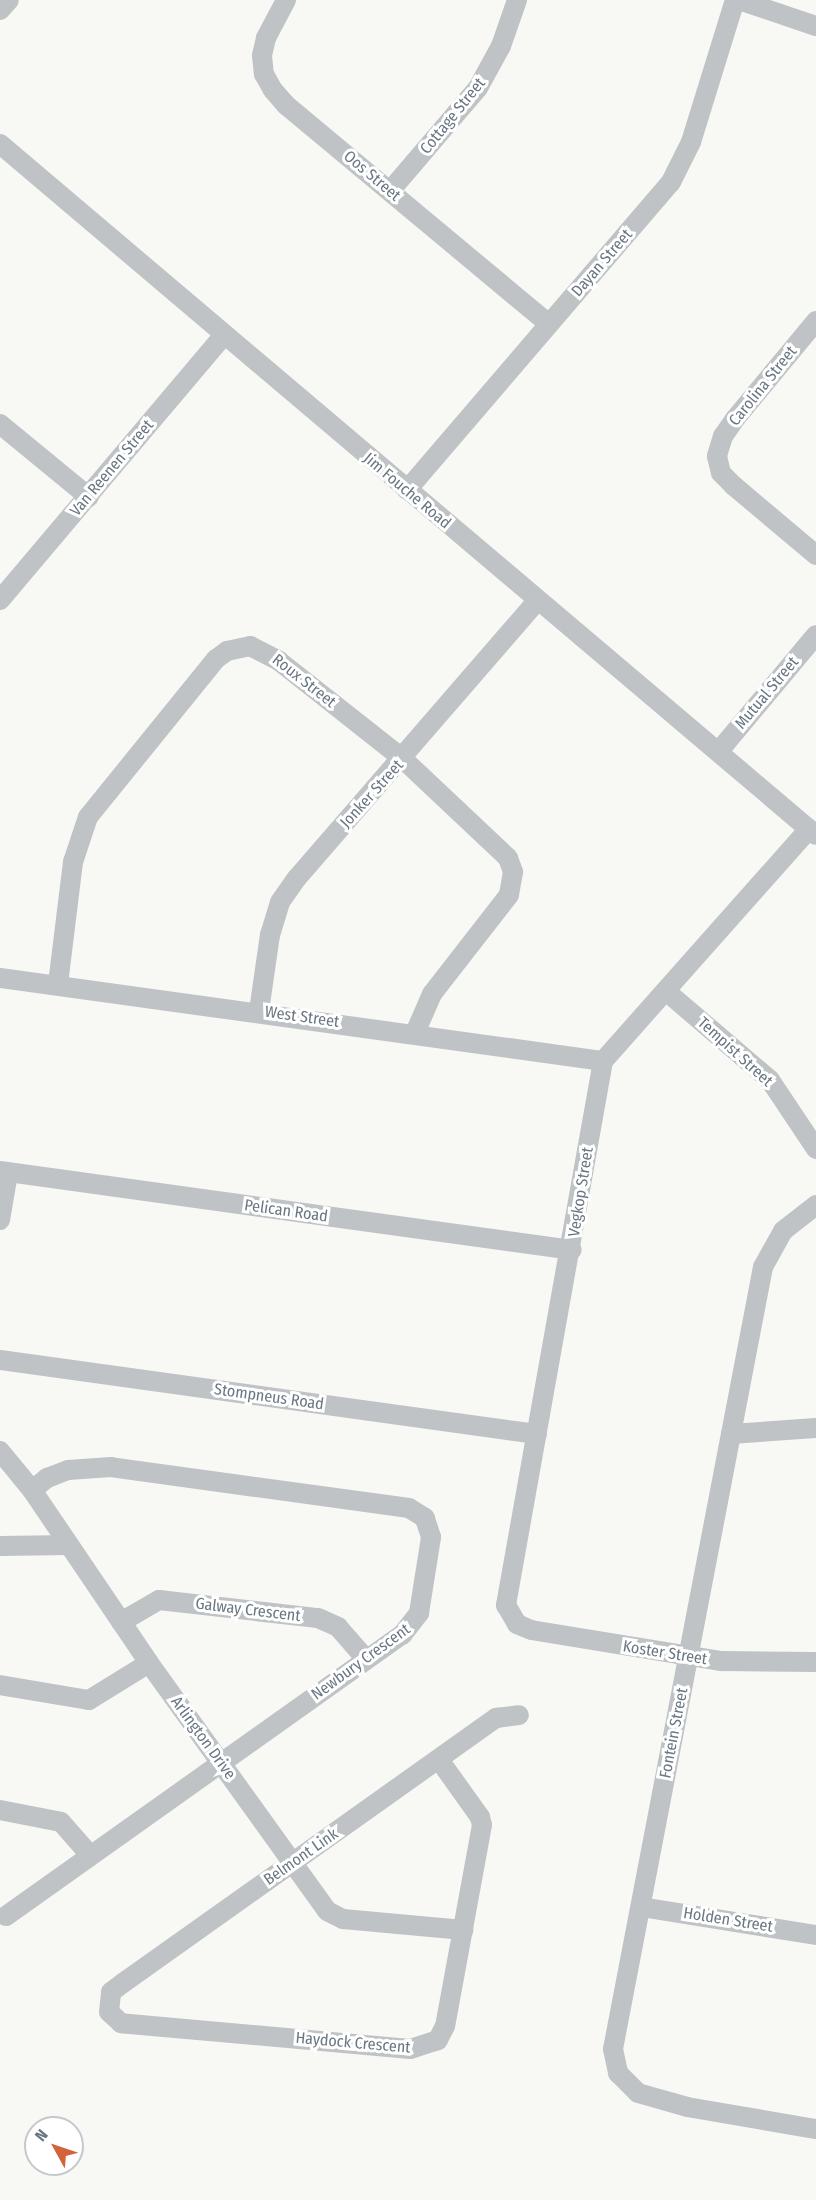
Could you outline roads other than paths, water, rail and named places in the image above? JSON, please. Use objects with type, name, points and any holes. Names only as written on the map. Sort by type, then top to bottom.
[{"type":"street","points":[[0,10],[9,0]]},
{"type":"street","name":"Oos Street","points":[[286,0],[266,38],[262,56],[264,74],[286,105],[549,324]]},
{"type":"street","name":"Cottage Street","points":[[390,191],[478,88],[501,46],[517,0]]},
{"type":"street","points":[[737,0],[816,26]]},
{"type":"street","name":"Dayan Street","points":[[407,490],[671,182],[691,142],[737,0]]},
{"type":"street","name":"Jim Fouche Road","points":[[0,144],[223,336],[813,832]]},
{"type":"street","name":"Carolina Street","points":[[816,321],[735,419],[723,436],[717,456],[721,473],[816,555]]},
{"type":"street","name":"Van Reenen Street","points":[[0,600],[223,336]]},
{"type":"street","points":[[0,424],[89,497]]},
{"type":"street","name":"Jonker Street","points":[[259,1011],[270,935],[280,902],[297,878],[403,759],[537,601]]},
{"type":"street","name":"Mutual Street","points":[[718,751],[816,635]]},
{"type":"street","name":"Roux Street","points":[[58,984],[73,862],[82,827],[94,806],[216,659],[227,651],[250,646],[263,650],[403,759],[496,843],[513,872],[509,895],[432,994],[415,1033]]},
{"type":"street","points":[[603,1061],[813,832]]},
{"type":"street","name":"West Street","points":[[0,978],[259,1011],[603,1061]]},
{"type":"street","name":"Tempist Street","points":[[667,992],[770,1080],[816,1149]]},
{"type":"street","name":"Vegkop Street","points":[[516,1624],[506,1605],[572,1250],[603,1061]]},
{"type":"street","points":[[0,1220],[4,1172]]},
{"type":"street","name":"Pelican Road","points":[[4,1172],[572,1250]]},
{"type":"street","name":"Fontein Street","points":[[816,1205],[783,1231],[763,1267],[613,2049],[613,2062],[624,2082],[638,2093],[655,2099],[816,2128]]},
{"type":"street","points":[[0,1360],[0,1365]]},
{"type":"street","name":"Stompneus Road","points":[[0,1360],[537,1434]]},
{"type":"street","points":[[731,1434],[816,1428]]},
{"type":"street","name":"Arlington Drive","points":[[0,1451],[32,1490],[149,1663],[327,1911],[338,1918],[463,1929]]},
{"type":"street","name":"Newbury Crescent","points":[[6,1916],[222,1764],[365,1658],[402,1635],[417,1620],[431,1537],[430,1525],[418,1512],[111,1467],[68,1470],[47,1478],[32,1490]]},
{"type":"street","points":[[1,1546],[69,1545]]},
{"type":"street","name":"Galway Crescent","points":[[121,1622],[159,1600],[318,1618],[338,1627],[365,1658]]},
{"type":"street","name":"Koster Street","points":[[516,1624],[531,1630],[689,1657],[748,1664],[816,1662]]},
{"type":"street","points":[[0,1685],[89,1700],[149,1663]]},
{"type":"street","name":"Belmont Link","points":[[116,2019],[107,2003],[111,1992],[440,1761],[496,1718],[519,1715]]},
{"type":"street","name":"Haydock Crescent","points":[[116,2019],[121,2023],[422,2048],[438,2040],[445,2026],[482,1825],[440,1761]]},
{"type":"street","points":[[0,1810],[61,1822],[90,1856]]},
{"type":"street","name":"Holden Street","points":[[640,1907],[816,1935]]}]
